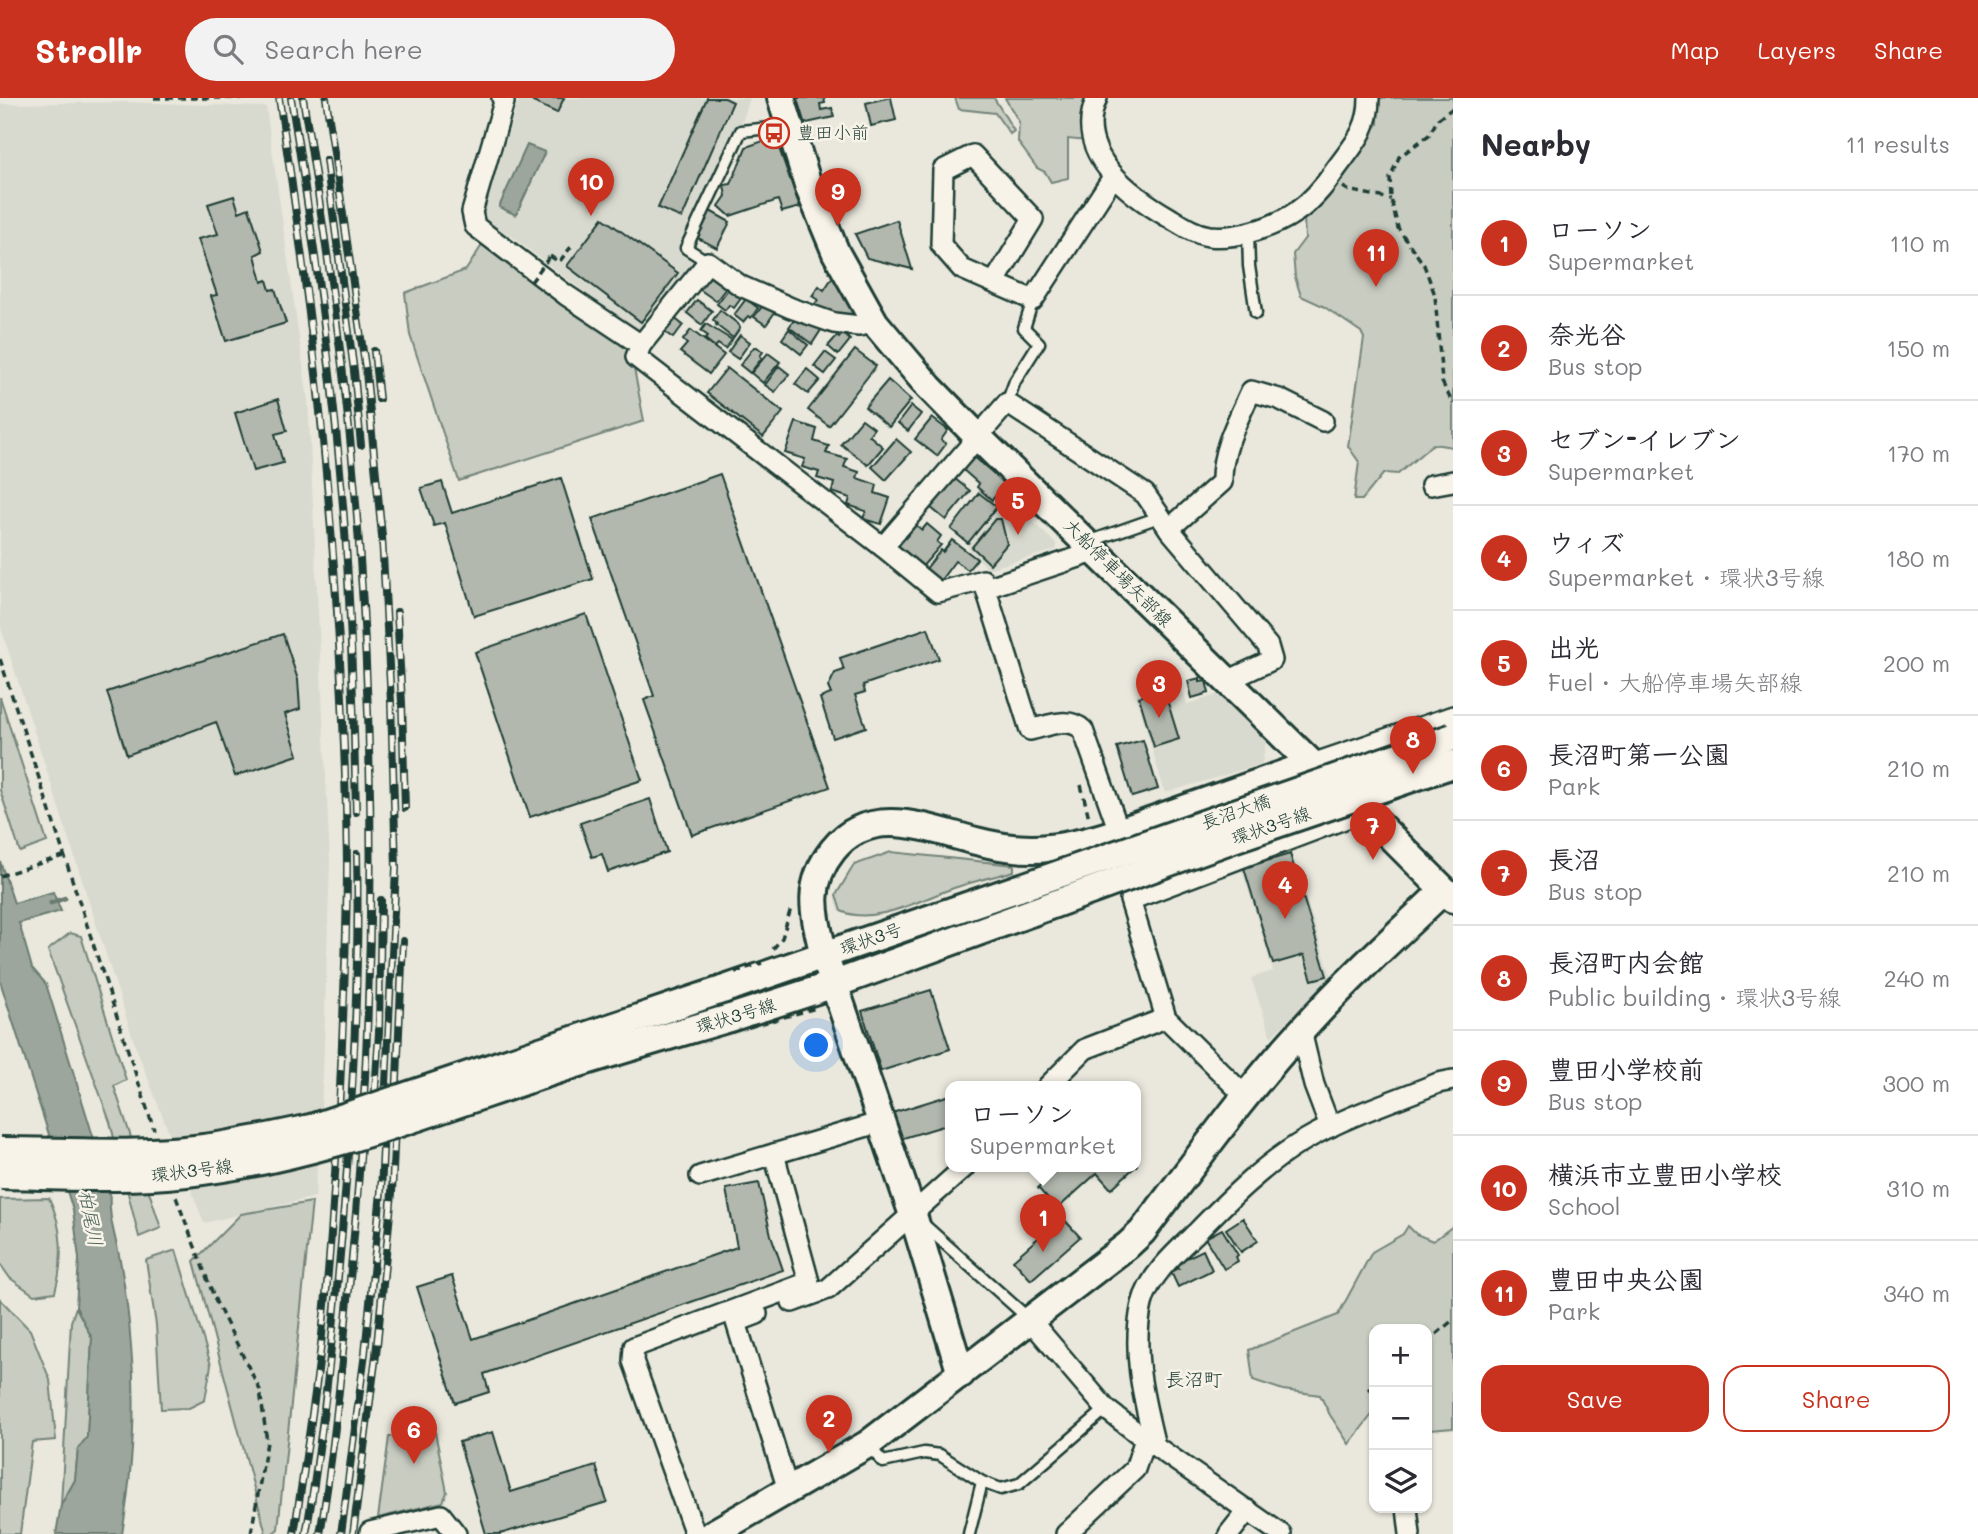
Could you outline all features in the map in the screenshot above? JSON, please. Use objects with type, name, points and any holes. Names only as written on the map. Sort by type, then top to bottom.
[{"type":"street","points":[[502,98],[504,102],[493,146],[472,212],[475,226],[566,295],[641,345]]},
{"type":"street","name":"大船停車場矢部線","points":[[781,98],[809,188],[836,253],[875,323],[929,387],[978,436],[1312,764],[1365,811],[1448,895]]},
{"type":"street","points":[[1097,98],[1092,116],[1094,140],[1098,153],[1113,177],[1150,207],[1192,231],[1211,236],[1248,232],[1297,212],[1330,178],[1356,143],[1368,121],[1369,98]]},
{"type":"street","points":[[994,283],[1033,219],[973,155],[943,170],[941,245],[962,269],[994,283],[1033,300],[1113,177]]},
{"type":"street","points":[[875,323],[859,326],[834,323],[791,308],[741,286],[708,262],[641,345],[636,357],[938,592],[984,580],[1030,730],[1065,722],[1076,723],[1083,730],[1119,831]]},
{"type":"street","points":[[1165,523],[1222,482],[1222,468],[1234,428],[1251,391],[1279,399],[1323,421]]},
{"type":"street","points":[[883,547],[1007,403],[1145,494],[1165,523],[1268,646],[1272,660],[1227,681]]},
{"type":"street","points":[[1431,485],[1453,481]]},
{"type":"street","points":[[986,589],[1092,547]]},
{"type":"street","points":[[961,1374],[913,1214],[824,955],[814,912],[813,892],[824,862],[835,846],[860,829],[892,821],[916,824],[977,841],[1023,848],[1073,844],[1119,831],[1453,716]]},
{"type":"street","name":"長沼大橋","points":[[1019,888],[1453,737]]},
{"type":"street","name":"環状3号線","points":[[0,1175],[129,1177],[187,1173],[243,1165],[324,1146],[597,1056],[730,1018],[835,984],[1233,839],[1453,764]]},
{"type":"street","points":[[1246,1097],[1166,1018],[1130,900],[1365,811]]},
{"type":"street","name":"環状3号","points":[[722,990],[1019,888]]},
{"type":"street","points":[[712,1534],[868,1444],[1128,1245],[1301,1031],[1371,958],[1448,895]]},
{"type":"street","name":"環状3号線","points":[[0,1151],[143,1152],[195,1149],[288,1133],[391,1102],[722,990]]},
{"type":"street","points":[[1053,1081],[1085,1049],[1166,1018]]},
{"type":"street","points":[[1301,1031],[1314,1085],[1330,1127]]},
{"type":"street","points":[[1066,1534],[1136,1469],[1150,1443],[1137,1349],[1142,1302],[1163,1265],[1242,1188],[1303,1141],[1330,1127],[1438,1083],[1453,1080]]},
{"type":"street","points":[[700,1176],[881,1122]]},
{"type":"street","points":[[695,1534],[633,1361],[634,1347],[809,1282],[774,1154]]},
{"type":"street","points":[[788,1490],[736,1322],[828,1289],[959,1172]]},
{"type":"street","points":[[1031,1321],[1106,1409],[1150,1443],[1282,1534]]},
{"type":"street","points":[[1229,1534],[1248,1510]]},
{"type":"street","points":[[1408,1513],[1410,1534]]},
{"type":"street","points":[[370,1534],[442,1516],[456,1534]]},
{"type":"lane","points":[[708,262],[686,248],[741,131],[790,125]]},
{"type":"lane","points":[[1248,232],[1249,266],[1256,313]]},
{"type":"lane","points":[[1007,403],[1015,381],[1039,343],[1024,328],[1033,300]]},
{"type":"lane","points":[[1092,547],[1165,523]]},
{"type":"lane","points":[[913,1214],[1031,1321]]},
{"type":"lane","points":[[868,1444],[883,1462],[924,1453],[940,1455],[982,1482],[1000,1489],[1018,1484],[1106,1409]]},
{"type":"lane","points":[[969,1534],[982,1482]]},
{"type":"path","points":[[155,98],[257,98]]},
{"type":"path","points":[[1453,108],[1438,119],[1429,135],[1399,157],[1390,178],[1391,199],[1398,228],[1424,265],[1435,295],[1442,382],[1453,404]]},
{"type":"path","points":[[1330,178],[1348,190],[1391,199]]},
{"type":"path","points":[[531,282],[551,256],[559,262],[570,247]]},
{"type":"path","points":[[0,659],[155,1132]]},
{"type":"path","points":[[0,876],[63,856]]},
{"type":"path","points":[[177,1197],[216,1302],[260,1390],[267,1442],[251,1534]]},
{"type":"path","points":[[1432,1338],[1453,1320]]},
{"type":"path","points":[[1368,1390],[1372,1387]]},
{"type":"shaded area","points":[[517,98],[750,98],[743,120],[710,192],[679,250],[697,264],[640,335],[511,236],[487,223],[483,210],[518,102]]},
{"type":"shaded area","points":[[955,98],[994,98],[1014,131],[1010,134],[995,113],[959,109]]},
{"type":"shaded area","points":[[1005,98],[1092,98],[1087,141],[1068,139],[1068,178],[1051,182],[1045,172],[1037,168],[1018,142],[1019,122]]},
{"type":"shaded area","points":[[1379,98],[1453,98],[1453,447],[1433,444],[1398,474],[1384,473],[1362,500],[1354,500],[1359,462],[1348,446],[1364,338],[1361,332],[1323,306],[1301,296],[1295,277],[1293,254],[1305,238],[1304,218],[1378,124]]},
{"type":"shaded area","points":[[128,102],[266,107],[308,400],[330,862],[323,1076],[315,1197],[204,1223],[136,1048],[0,625],[0,104]]},
{"type":"shaded area","points":[[486,239],[629,342],[644,421],[459,481],[410,335],[405,293],[466,270]]},
{"type":"shaded area","points":[[1008,497],[1057,545],[1056,550],[988,569],[967,547]]},
{"type":"shaded area","points":[[1180,682],[1187,704],[1220,694],[1266,741],[1262,764],[1165,793],[1136,695]]},
{"type":"shaded area","points":[[0,697],[47,842],[20,852],[0,790]]},
{"type":"shaded area","points":[[1291,851],[1332,979],[1271,1037],[1251,978],[1273,971],[1241,866]]},
{"type":"shaded area","points":[[891,852],[1014,865],[1014,871],[959,886],[882,914],[854,915],[841,911],[836,895],[854,865]]},
{"type":"shaded area","points":[[70,933],[81,936],[126,1080],[114,1086],[161,1228],[139,1237],[110,1122],[48,950]]},
{"type":"shaded area","points":[[49,1198],[61,1244],[60,1268],[55,1292],[34,1295],[10,1278],[0,1264],[0,1199]]},
{"type":"shaded area","points":[[312,1202],[278,1529],[272,1534],[266,1534],[194,1261],[241,1214]]},
{"type":"shaded area","points":[[1408,1226],[1416,1234],[1433,1241],[1453,1226],[1453,1428],[1432,1430],[1432,1324],[1369,1324],[1369,1418],[1349,1444],[1320,1395],[1283,1390],[1253,1380],[1249,1350],[1338,1315],[1372,1252],[1403,1234]]},
{"type":"shaded area","points":[[176,1250],[211,1365],[205,1400],[189,1408],[161,1409],[156,1325],[146,1260]]},
{"type":"shaded area","points":[[0,1299],[30,1330],[50,1380],[56,1440],[32,1442],[20,1534],[0,1534]]},
{"type":"shaded area","points":[[76,1307],[92,1338],[87,1437],[78,1449],[75,1480],[61,1505],[71,1322]]},
{"type":"shaded area","points":[[434,1427],[447,1492],[443,1502],[378,1518],[389,1437]]},
{"type":"water","points":[[527,145],[545,152],[516,215],[499,207]]},
{"type":"water","name":"柏尾川","points":[[0,861],[14,903],[53,892],[61,911],[19,923],[32,968],[46,984],[110,1191],[111,1218],[129,1324],[134,1393],[122,1534],[56,1534],[61,1505],[75,1480],[78,1449],[87,1437],[92,1338],[76,1307],[79,1259],[73,1210],[0,981]]},
{"type":"building","points":[[535,98],[564,98],[557,113],[533,102]]},
{"type":"building","points":[[707,98],[725,98],[733,102],[682,218],[658,208]]},
{"type":"building","points":[[796,98],[824,98],[825,103],[820,104],[821,110],[832,108],[834,117],[802,124]]},
{"type":"building","points":[[891,98],[896,120],[871,126],[866,103]]},
{"type":"building","points":[[775,137],[800,207],[782,212],[778,200],[730,216],[719,206],[726,196],[724,185],[731,184],[746,147]]},
{"type":"building","points":[[234,196],[239,212],[249,208],[263,251],[255,255],[262,282],[267,280],[270,290],[275,289],[286,323],[226,341],[211,296],[217,295],[198,239],[218,234],[208,204]]},
{"type":"building","points":[[710,211],[730,222],[717,248],[696,237]]},
{"type":"building","points":[[603,218],[678,273],[641,322],[567,266]]},
{"type":"building","points":[[897,220],[912,269],[867,258],[855,234]]},
{"type":"building","points":[[709,275],[726,288],[716,301],[699,289]]},
{"type":"building","points":[[834,275],[855,310],[849,318],[814,305],[818,300],[812,296],[819,286],[824,290]]},
{"type":"building","points":[[729,288],[742,297],[734,308],[729,305],[725,310],[717,304]]},
{"type":"building","points":[[746,299],[758,308],[751,318],[748,316],[743,322],[734,315]]},
{"type":"building","points":[[697,300],[712,311],[702,325],[687,313]]},
{"type":"building","points":[[764,304],[775,312],[766,325],[754,317]]},
{"type":"building","points":[[720,310],[740,328],[733,338],[713,320]]},
{"type":"building","points":[[673,317],[683,325],[673,338],[663,331]]},
{"type":"building","points":[[795,319],[820,327],[821,330],[812,344],[789,327]]},
{"type":"building","points":[[706,324],[732,340],[725,349],[718,344],[715,347],[705,339],[708,336],[701,331]]},
{"type":"building","points":[[789,329],[808,345],[801,354],[782,339]]},
{"type":"building","points":[[691,330],[724,355],[709,374],[680,352],[687,344],[683,340]]},
{"type":"building","points":[[843,333],[850,340],[838,355],[828,346]]},
{"type":"building","points":[[740,335],[750,342],[738,359],[728,352]]},
{"type":"building","points":[[754,347],[763,352],[760,356],[762,358],[750,373],[740,365]]},
{"type":"building","points":[[855,350],[876,366],[829,426],[808,410]]},
{"type":"building","points":[[825,352],[836,360],[825,374],[814,366]]},
{"type":"building","points":[[768,353],[780,362],[763,383],[751,373]]},
{"type":"building","points":[[779,366],[789,374],[775,392],[765,385]]},
{"type":"building","points":[[727,368],[783,412],[763,437],[707,393]]},
{"type":"building","points":[[807,369],[820,380],[808,394],[795,384]]},
{"type":"building","points":[[888,380],[911,400],[889,427],[865,407]]},
{"type":"building","points":[[278,399],[287,431],[275,434],[283,463],[253,471],[235,413]]},
{"type":"building","points":[[911,406],[921,414],[908,431],[898,423]]},
{"type":"building","points":[[932,418],[948,430],[941,440],[946,444],[937,456],[915,439]]},
{"type":"building","points":[[862,419],[874,428],[869,435],[883,447],[868,465],[841,444]]},
{"type":"building","points":[[796,422],[817,429],[814,441],[829,446],[826,453],[847,459],[844,467],[859,472],[857,478],[877,485],[875,493],[890,498],[881,524],[863,519],[866,511],[848,505],[850,498],[832,492],[834,483],[817,478],[819,472],[802,467],[805,459],[785,453]]},
{"type":"building","points":[[896,439],[911,452],[886,480],[872,467]]},
{"type":"building","points":[[973,456],[1006,484],[992,500],[962,469]]},
{"type":"building","points":[[720,474],[830,787],[692,835],[644,700],[654,696],[592,519]]},
{"type":"building","points":[[561,478],[593,579],[474,616],[445,523],[434,526],[421,488],[442,482],[452,513]]},
{"type":"building","points":[[954,478],[970,491],[946,520],[930,507]]},
{"type":"building","points":[[979,493],[997,507],[968,543],[951,529]]},
{"type":"building","points":[[995,519],[1001,519],[1007,544],[990,564],[972,547]]},
{"type":"building","points":[[927,524],[941,536],[937,542],[941,545],[921,568],[897,546],[916,525],[922,530]]},
{"type":"building","points":[[952,540],[977,559],[968,570],[955,561],[940,581],[925,570]]},
{"type":"building","points":[[586,614],[642,780],[530,817],[475,652]]},
{"type":"building","points":[[928,628],[939,659],[863,685],[865,692],[855,695],[866,727],[833,738],[820,698],[831,694],[828,687],[835,673],[844,670],[840,658]]},
{"type":"building","points":[[283,634],[298,680],[300,709],[285,714],[298,755],[235,776],[216,722],[127,755],[107,692]]},
{"type":"building","points":[[1200,678],[1200,682],[1206,681],[1209,693],[1192,698],[1188,681]]},
{"type":"building","points":[[1164,690],[1179,739],[1154,747],[1139,697]]},
{"type":"building","points":[[1143,740],[1158,789],[1132,797],[1117,747]]},
{"type":"building","points":[[650,799],[667,852],[608,872],[602,854],[592,857],[580,823]]},
{"type":"building","points":[[1290,854],[1327,976],[1312,980],[1304,955],[1273,964],[1244,868]]},
{"type":"building","points":[[931,990],[950,1049],[881,1071],[862,1011]]},
{"type":"building","points":[[945,1097],[945,1126],[900,1139],[892,1113]]},
{"type":"building","points":[[1056,1172],[1129,1172],[1111,1189],[1097,1173],[1057,1209],[1038,1188]]},
{"type":"building","points":[[759,1183],[771,1235],[783,1270],[484,1374],[489,1392],[455,1403],[417,1287],[452,1276],[473,1339],[737,1247],[726,1189]]},
{"type":"building","points":[[1062,1217],[1080,1237],[1031,1280],[1013,1260]]},
{"type":"building","points":[[1243,1218],[1258,1241],[1241,1252],[1226,1229]]},
{"type":"building","points":[[1222,1229],[1238,1255],[1238,1261],[1224,1269],[1205,1238]]},
{"type":"building","points":[[1203,1250],[1212,1270],[1178,1287],[1171,1272],[1179,1268],[1176,1263]]},
{"type":"building","points":[[493,1432],[511,1492],[596,1466],[607,1502],[500,1534],[486,1534],[459,1442]]},
{"type":"waterway","points":[[51,903],[65,898]]},
{"type":"railway","points":[[279,98],[306,289],[327,479],[341,670],[347,863],[342,1048],[328,1267],[323,1330],[294,1534]]},
{"type":"railway","points":[[291,98],[324,321],[337,434],[350,613],[356,812]]},
{"type":"railway","points":[[303,98],[336,320],[355,488],[369,730],[370,917],[364,1103],[337,1412],[320,1534]]},
{"type":"railway","points":[[326,98],[366,372],[382,536],[396,868],[381,1192],[365,1353],[341,1534]]},
{"type":"railway","points":[[326,160],[361,445]]},
{"type":"railway","points":[[374,351],[379,399]]},
{"type":"railway","points":[[397,612],[405,808]]},
{"type":"railway","points":[[306,1534],[328,1374],[347,1171],[356,1013],[357,854]]},
{"type":"railway","points":[[373,1123],[379,1032],[381,900]]},
{"type":"railway","points":[[353,1534],[376,1355],[392,1193],[403,941]]},
{"type":"place","name":"豊田小前","points":[[774,133]]},
{"type":"place","name":"横浜市立豊田小学校","points":[[591,216]]},
{"type":"place","name":"豊田小学校前","points":[[838,226]]},
{"type":"place","name":"豊田中央公園","points":[[1376,287]]},
{"type":"place","name":"出光","points":[[1018,535]]},
{"type":"place","name":"セブン-イレブン","points":[[1159,718]]},
{"type":"place","name":"長沼町内会館","points":[[1413,774]]},
{"type":"place","name":"長沼","points":[[1373,860]]},
{"type":"place","name":"ウィズ","points":[[1285,919]]},
{"type":"place","name":"ローソン","points":[[1043,1252]]},
{"type":"place","name":"奈光谷","points":[[829,1453]]},
{"type":"place","name":"長沼町第一公園","points":[[414,1464]]},
{"type":"district","name":"長沼町","points":[[1194,1379]]}]
